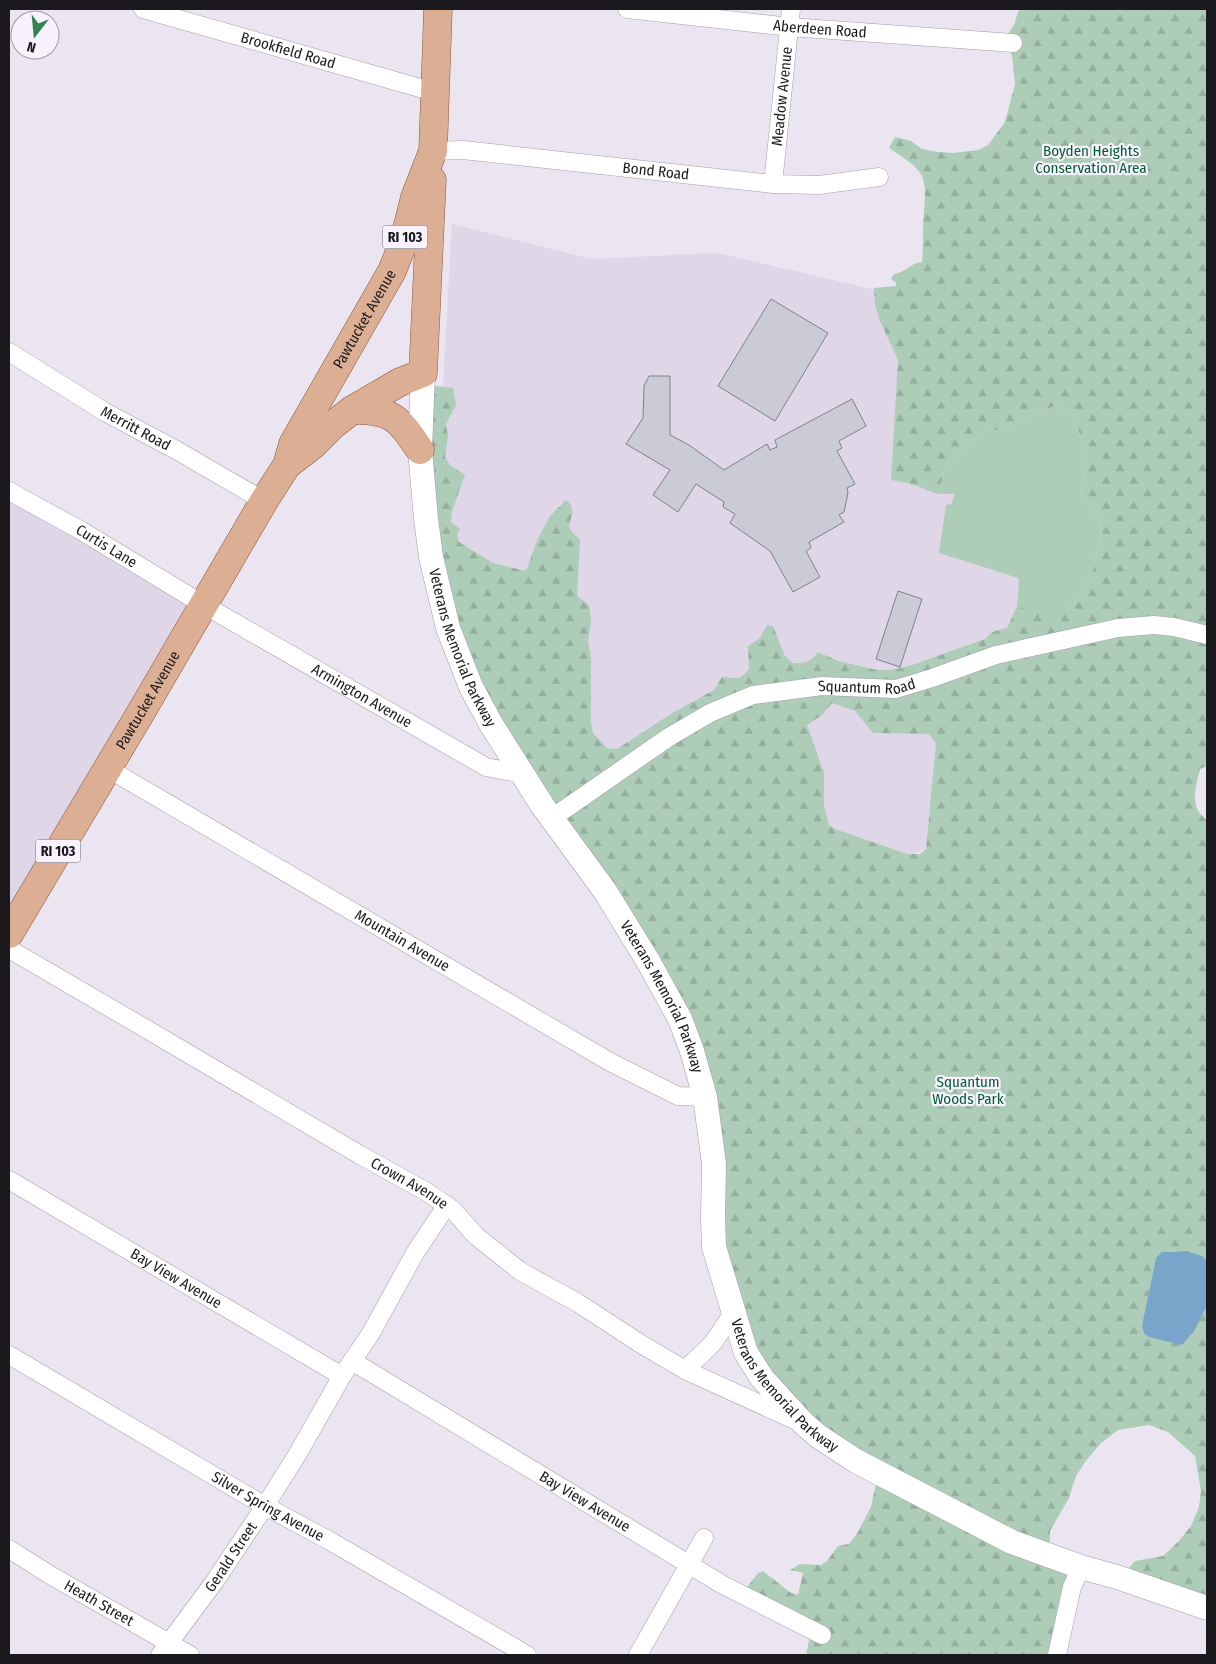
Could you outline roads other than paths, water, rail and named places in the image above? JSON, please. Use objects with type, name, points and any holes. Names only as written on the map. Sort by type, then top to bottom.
[{"type":"main road","name":"Pawtucket Avenue","points":[[9,934],[264,501],[392,271],[404,241],[416,197],[433,151],[438,9]]},
{"type":"main road","name":"Veterans Memorial Parkway","points":[[433,151],[420,450],[431,557],[448,628],[471,687],[491,724],[542,805],[604,891],[648,961],[680,1019],[692,1051],[704,1097],[714,1164],[714,1247],[746,1353],[762,1378],[803,1423],[818,1436],[856,1461],[1012,1542],[1081,1567],[1117,1577],[1207,1608]]},
{"type":"main road","name":"Pawtucket Avenue","points":[[290,454],[334,403],[353,390],[376,376],[423,364]]},
{"type":"main road","name":"Pawtucket Avenue","points":[[290,454],[313,445],[333,425],[352,410],[400,382],[423,364]]},
{"type":"main road","points":[[352,410],[376,411],[391,416],[404,427],[420,450]]},
{"type":"street","name":"Brookfield Road","points":[[143,9],[434,92]]},
{"type":"street","name":"Aberdeen Road","points":[[627,9],[790,27],[1013,43]]},
{"type":"street","name":"Meadow Avenue","points":[[773,184],[791,9]]},
{"type":"street","name":"Bond Road","points":[[433,151],[463,150],[773,184],[819,185],[879,177]]},
{"type":"street","name":"Merritt Road","points":[[9,352],[105,412],[264,501]]},
{"type":"street","name":"Curtis Lane","points":[[9,491],[88,535],[204,604]]},
{"type":"street","name":"Armington Avenue","points":[[204,604],[486,766],[523,774]]},
{"type":"street","name":"Squantum Road","points":[[552,818],[669,737],[710,713],[752,695],[822,686],[896,689],[996,655],[1118,628],[1154,625],[1174,627],[1207,635]]},
{"type":"street","name":"Mountain Avenue","points":[[107,768],[610,1062],[678,1096],[704,1097]]},
{"type":"street","name":"Crown Avenue","points":[[9,949],[360,1155],[427,1192],[447,1205],[476,1236],[520,1271],[578,1303],[641,1344],[685,1370],[803,1423]]},
{"type":"street","name":"Bay View Avenue","points":[[9,1180],[342,1376]]},
{"type":"street","points":[[352,1361],[371,1333],[415,1254],[447,1205]]},
{"type":"street","points":[[685,1370],[713,1343],[733,1313]]},
{"type":"street","name":"Silver Spring Avenue","points":[[9,1355],[265,1506],[330,1541],[527,1655]]},
{"type":"street","name":"Bay View Avenue","points":[[352,1361],[723,1585],[822,1634]]},
{"type":"street","name":"Gerald Street","points":[[164,1649],[215,1581],[265,1506],[352,1361]]},
{"type":"street","points":[[638,1655],[704,1538]]},
{"type":"street","name":"Heath Street","points":[[9,1549],[164,1649],[190,1655]]},
{"type":"street","points":[[1057,1655],[1072,1587],[1081,1567]]},
{"type":"water","points":[[1187,1251],[1202,1256],[1207,1261],[1207,1306],[1194,1331],[1182,1345],[1149,1337],[1144,1333],[1142,1325],[1156,1258],[1162,1252]]},
{"type":"park label","name":"Boyden Heights Conservation Area","points":[[1091,160]]},
{"type":"park label","name":"Squantum Woods Park","points":[[968,1090]]}]
